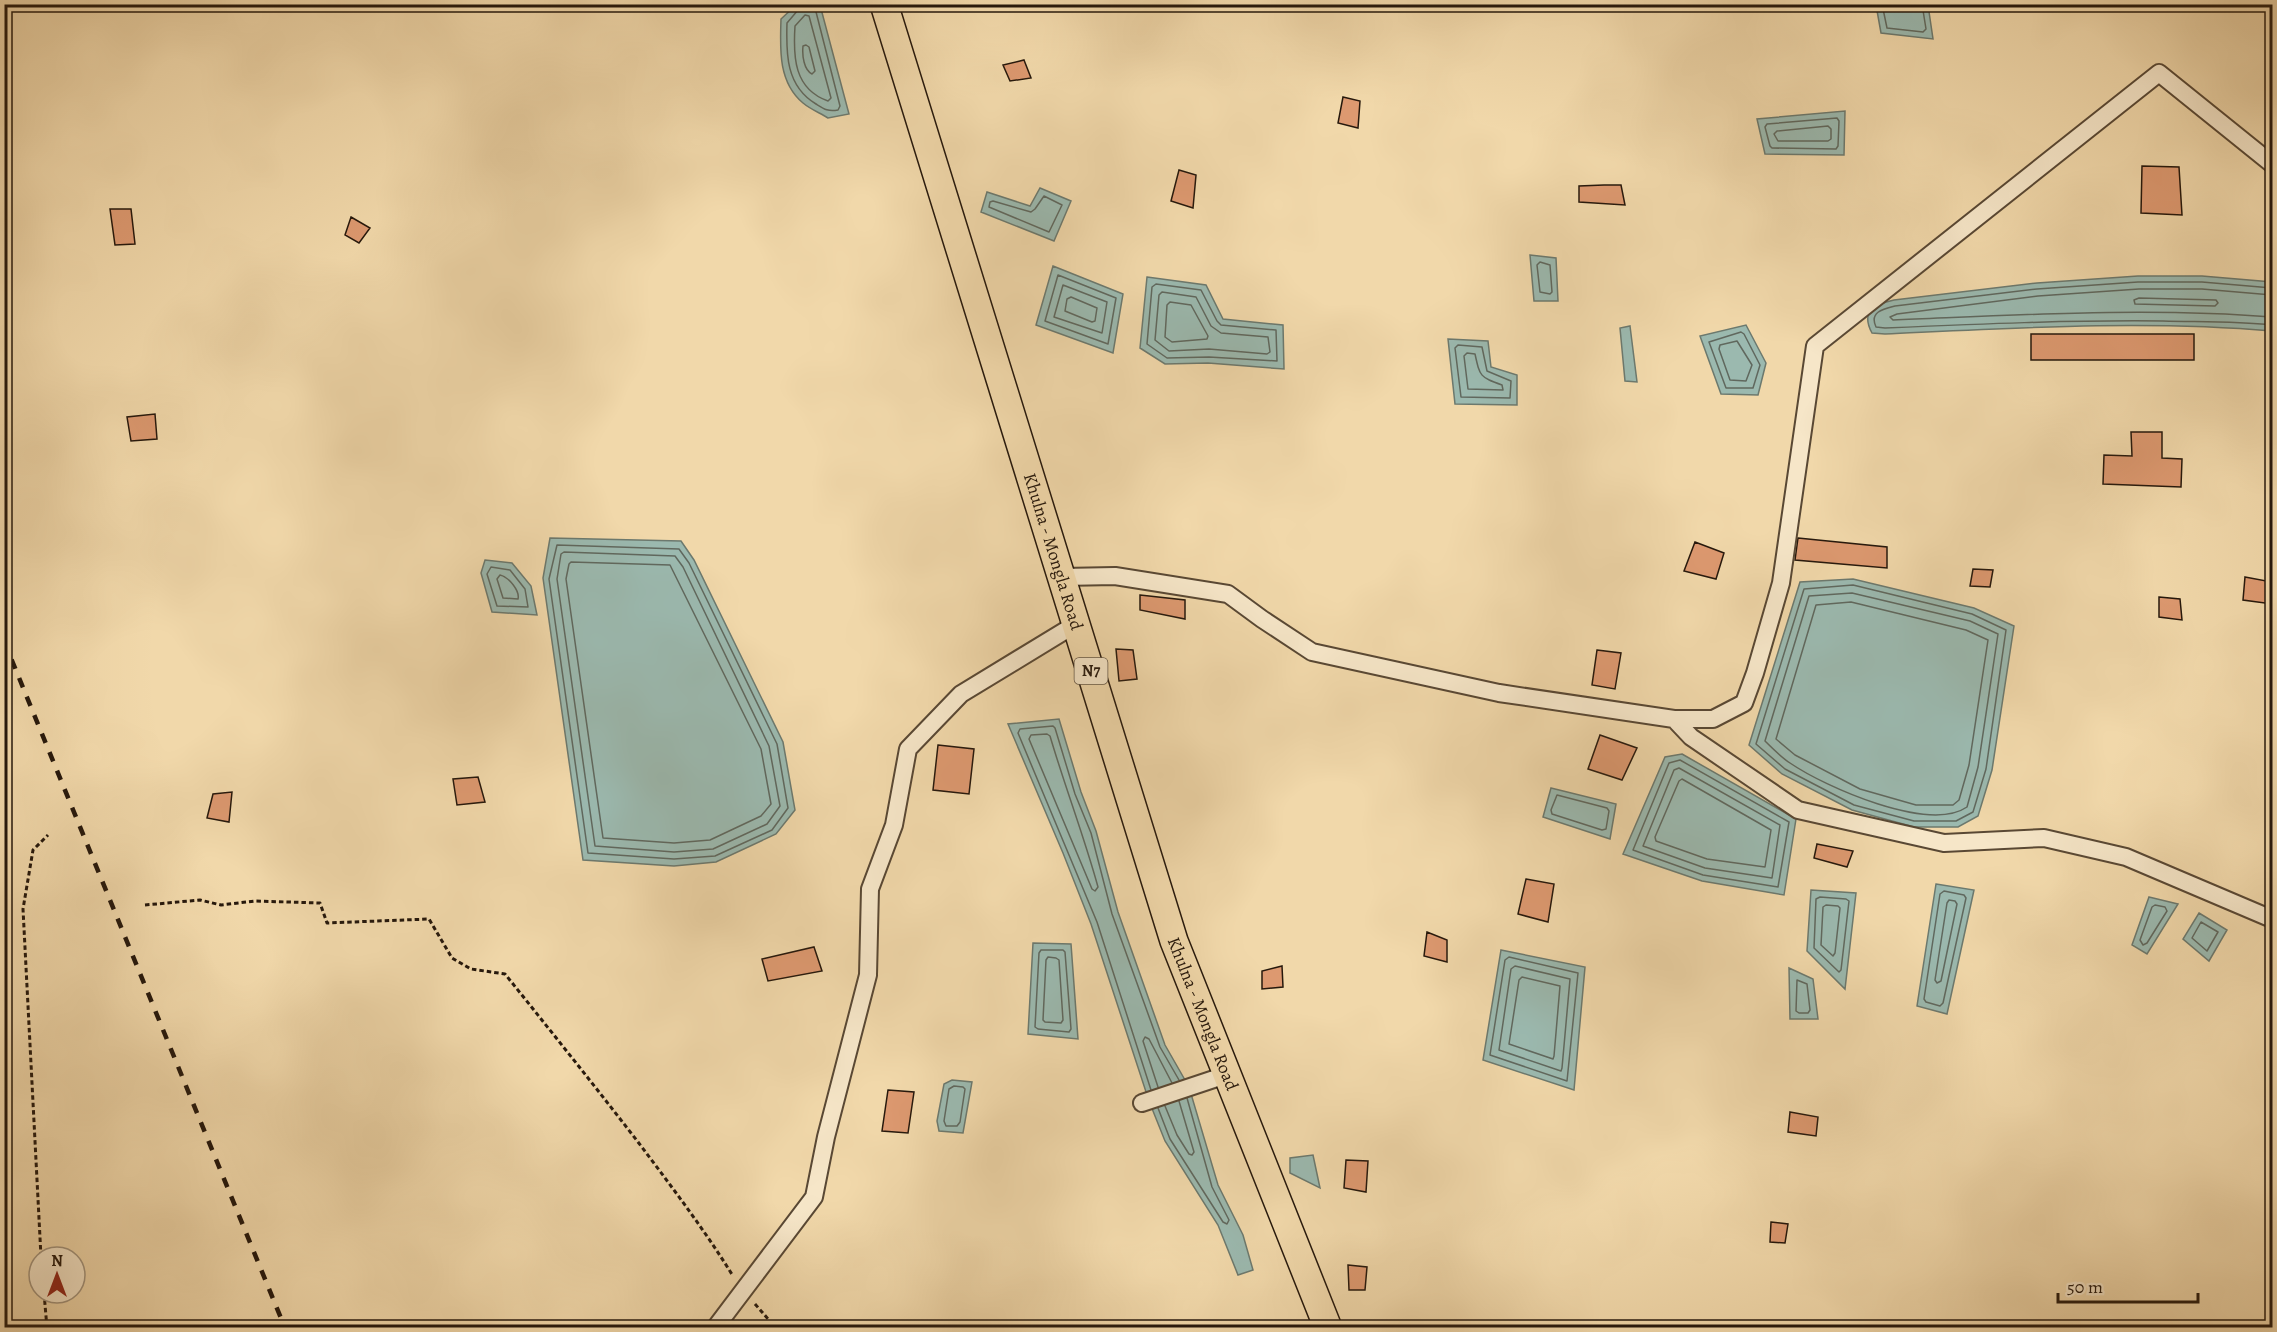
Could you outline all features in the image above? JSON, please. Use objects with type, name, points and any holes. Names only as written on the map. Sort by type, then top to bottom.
[{"type":"highway","name":"Khulna - Mongla Road","points":[[884,4],[1174,941],[1328,1328]]},
{"type":"street","points":[[1062,578],[1115,576],[1228,594],[1312,652],[1499,693],[1674,718],[1713,719],[1744,703],[1781,583],[1815,346],[2159,73],[2272,164]]},
{"type":"street","points":[[716,1328],[814,1197],[826,1137],[868,975],[870,889],[894,825],[908,750],[961,694],[1076,624]]},
{"type":"street","points":[[1674,718],[1691,737],[1798,810],[1944,843],[2044,838],[2085,847],[2126,857],[2272,920]]},
{"type":"street","points":[[1142,1103],[1227,1075]]},
{"type":"path","points":[[40,1245],[22,909],[33,850],[48,835]]},
{"type":"path","points":[[145,905],[200,900],[221,905],[255,901],[320,903],[327,923],[429,919],[452,958],[471,969],[505,974],[584,1071],[684,1202],[713,1242],[744,1293],[776,1328]]},
{"type":"path","points":[[45,1305],[47,1328]]},
{"type":"water","points":[[796,5],[820,5],[849,114],[828,118],[803,103],[789,85],[782,64],[781,19]]},
{"type":"water","points":[[1876,5],[1928,5],[1933,39],[1881,33]]},
{"type":"water","points":[[1845,111],[1844,155],[1765,154],[1757,119]]},
{"type":"water","points":[[1040,188],[1071,201],[1054,241],[981,212],[987,192],[1030,206]]},
{"type":"water","points":[[1530,255],[1556,258],[1558,301],[1534,301]]},
{"type":"water","points":[[1053,266],[1123,294],[1113,353],[1036,325]]},
{"type":"water","points":[[2138,276],[2202,276],[2272,282],[2272,331],[2127,326],[1885,334],[1872,333],[1869,325],[1871,310],[1894,300],[2037,283]]},
{"type":"water","points":[[1147,277],[1206,285],[1223,319],[1283,325],[1284,369],[1208,363],[1165,364],[1140,348]]},
{"type":"water","points":[[1746,325],[1766,363],[1758,395],[1721,394],[1700,336]]},
{"type":"water","points":[[1630,326],[1637,382],[1625,381],[1620,328]]},
{"type":"water","points":[[1448,339],[1488,341],[1491,367],[1517,375],[1517,405],[1455,404]]},
{"type":"water","points":[[550,538],[681,541],[694,560],[783,742],[795,810],[776,834],[716,862],[674,866],[583,860],[543,578]]},
{"type":"water","points":[[485,560],[512,563],[531,586],[537,615],[492,612],[481,573]]},
{"type":"water","points":[[1853,579],[1974,608],[2014,626],[1992,770],[1978,816],[1958,827],[1914,827],[1852,810],[1782,774],[1749,745],[1800,582]]},
{"type":"water","points":[[1059,719],[1081,792],[1096,831],[1118,912],[1165,1045],[1189,1087],[1218,1185],[1243,1235],[1253,1270],[1238,1275],[1218,1225],[1165,1141],[1149,1101],[1091,924],[1008,724]]},
{"type":"water","points":[[1682,754],[1796,819],[1784,895],[1702,881],[1623,854],[1665,757]]},
{"type":"water","points":[[1551,788],[1616,804],[1610,839],[1543,817]]},
{"type":"water","points":[[1936,884],[1974,890],[1947,1014],[1917,1006]]},
{"type":"water","points":[[1811,890],[1856,893],[1845,989],[1807,951]]},
{"type":"water","points":[[2149,897],[2178,904],[2147,954],[2132,945]]},
{"type":"water","points":[[2199,913],[2227,930],[2209,961],[2183,939]]},
{"type":"water","points":[[1033,943],[1071,944],[1078,1039],[1028,1034]]},
{"type":"water","points":[[1501,950],[1585,967],[1574,1090],[1483,1060]]},
{"type":"water","points":[[1789,968],[1813,979],[1818,1019],[1790,1019]]},
{"type":"water","points":[[952,1080],[972,1082],[963,1133],[939,1131],[937,1121],[944,1084]]},
{"type":"water","points":[[1313,1155],[1320,1188],[1290,1173],[1290,1158]]},
{"type":"building","points":[[1024,60],[1031,78],[1010,81],[1003,65]]},
{"type":"building","points":[[1343,97],[1360,101],[1358,128],[1338,123]]},
{"type":"building","points":[[2142,166],[2179,167],[2182,215],[2141,213]]},
{"type":"building","points":[[1179,170],[1196,175],[1193,208],[1171,201]]},
{"type":"building","points":[[1621,185],[1625,205],[1579,202],[1579,186]]},
{"type":"building","points":[[110,209],[131,209],[135,244],[115,245]]},
{"type":"building","points":[[351,217],[370,228],[359,243],[345,235]]},
{"type":"building","points":[[2031,334],[2194,334],[2194,360],[2031,360]]},
{"type":"building","points":[[155,414],[157,439],[131,441],[127,417]]},
{"type":"building","points":[[2131,432],[2162,432],[2162,458],[2182,459],[2181,487],[2103,484],[2104,455],[2132,456]]},
{"type":"building","points":[[1798,538],[1887,547],[1887,568],[1795,560]]},
{"type":"building","points":[[1695,542],[1724,553],[1716,579],[1684,571]]},
{"type":"building","points":[[1973,569],[1993,570],[1990,587],[1970,586]]},
{"type":"building","points":[[2245,577],[2272,582],[2272,604],[2243,600]]},
{"type":"building","points":[[1140,595],[1185,600],[1185,619],[1140,610]]},
{"type":"building","points":[[2159,597],[2180,599],[2182,620],[2159,617]]},
{"type":"building","points":[[1116,649],[1133,650],[1137,679],[1119,681]]},
{"type":"building","points":[[1597,650],[1621,653],[1615,689],[1592,685]]},
{"type":"building","points":[[1600,735],[1637,748],[1622,780],[1588,769]]},
{"type":"building","points":[[938,745],[974,749],[969,794],[933,790]]},
{"type":"building","points":[[478,777],[485,802],[457,805],[453,779]]},
{"type":"building","points":[[232,792],[229,822],[207,818],[213,794]]},
{"type":"building","points":[[1817,844],[1853,851],[1847,867],[1814,858]]},
{"type":"building","points":[[1526,879],[1554,884],[1548,922],[1518,914]]},
{"type":"building","points":[[1427,932],[1447,940],[1447,962],[1424,956]]},
{"type":"building","points":[[814,947],[822,971],[768,981],[762,959]]},
{"type":"building","points":[[1282,966],[1283,987],[1262,989],[1262,971]]},
{"type":"building","points":[[888,1090],[914,1092],[908,1133],[882,1131]]},
{"type":"building","points":[[1790,1112],[1818,1117],[1816,1136],[1788,1132]]},
{"type":"building","points":[[1346,1160],[1368,1161],[1366,1192],[1344,1188]]},
{"type":"building","points":[[1771,1222],[1788,1224],[1785,1243],[1770,1242]]},
{"type":"building","points":[[1348,1265],[1367,1267],[1365,1290],[1349,1290]]},
{"type":"railway","points":[[4,641],[285,1328]]}]
